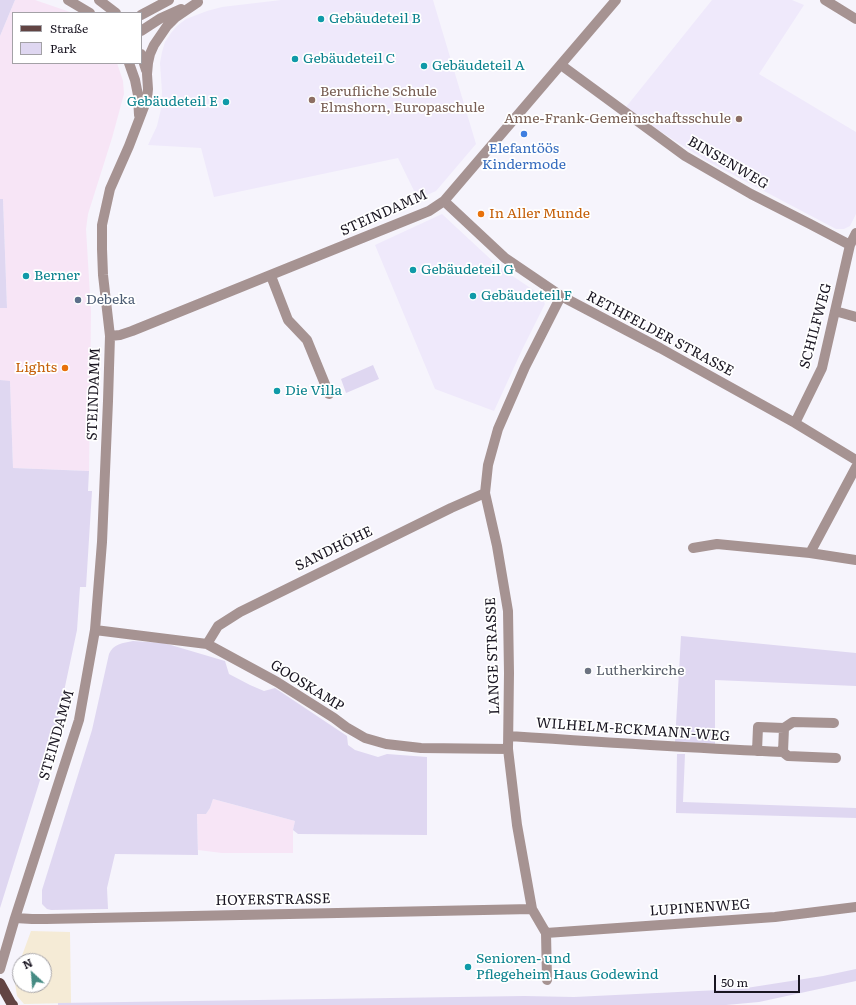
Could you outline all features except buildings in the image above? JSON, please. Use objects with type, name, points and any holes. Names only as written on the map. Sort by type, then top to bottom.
[{"type":"main road","points":[[0,983],[13,1005]]},
{"type":"street","points":[[68,0],[88,12]]},
{"type":"street","points":[[99,0],[115,12]]},
{"type":"street","points":[[142,14],[169,0]]},
{"type":"street","name":"STEINDAMM","points":[[0,969],[79,720],[95,630],[102,542],[110,336],[120,335],[132,331],[429,211],[444,201],[616,0]]},
{"type":"street","points":[[825,0],[856,19]]},
{"type":"street","points":[[142,30],[161,18],[200,1]]},
{"type":"street","points":[[110,336],[103,275],[102,225],[110,189],[129,146],[147,99],[148,63],[154,45],[167,26],[176,17],[200,1]]},
{"type":"street","points":[[142,57],[147,74]]},
{"type":"street","points":[[129,64],[138,94],[139,119]]},
{"type":"street","name":"BINSENWEG","points":[[560,66],[685,156],[751,194],[850,245]]},
{"type":"street","name":"RETHFELDER STRASSE","points":[[444,201],[505,258],[561,296],[660,348],[795,423],[856,460]]},
{"type":"street","name":"SCHILFWEG","points":[[795,423],[822,368],[850,245],[856,233]]},
{"type":"street","points":[[271,276],[288,320],[307,340],[329,394]]},
{"type":"street","name":"LANGE STRASSE","points":[[546,933],[532,910],[517,825],[508,749],[508,610],[497,546],[485,494],[488,465],[498,428],[525,368],[561,296]]},
{"type":"street","points":[[835,312],[856,318]]},
{"type":"street","points":[[810,553],[856,467]]},
{"type":"street","name":"SANDHÖHE","points":[[207,644],[218,626],[240,612],[451,508],[485,494]]},
{"type":"street","points":[[692,548],[717,544],[810,553],[856,560]]},
{"type":"street","name":"GOOSKAMP","points":[[95,630],[207,644],[277,682],[365,738],[386,744],[421,748],[508,749]]},
{"type":"street","points":[[757,751],[758,727],[784,728],[793,722],[834,723]]},
{"type":"street","points":[[783,752],[784,728]]},
{"type":"street","name":"WILHELM-ECKMANN-WEG","points":[[509,736],[783,752],[788,756],[836,758]]},
{"type":"street","name":"LUPINENWEG","points":[[546,933],[775,917],[856,907]]},
{"type":"street","name":"HOYERSTRASSE","points":[[15,918],[54,919],[532,910]]},
{"type":"street","points":[[546,933],[547,980]]},
{"type":"shaded area","points":[[15,0],[35,0],[70,12],[12,12],[12,64],[117,64],[123,81],[124,94],[88,214],[86,229],[91,312],[89,471],[13,468],[10,382],[0,380],[0,308],[7,307],[3,199],[0,199],[0,36]]},
{"type":"shaded area","name":"Berufliche Schule Elmshorn, Europaschule","points":[[281,0],[433,0],[476,144],[436,191],[418,199],[398,158],[214,197],[201,148],[148,145],[157,126],[161,109],[162,92],[160,63],[162,52],[165,42],[177,26],[186,19],[222,7]]},
{"type":"shaded area","name":"Anne-Frank-Gemeinschaftsschule","points":[[712,0],[792,0],[804,5],[759,74],[856,132],[856,214],[850,226],[844,229],[836,229],[707,161],[661,132],[626,107]]},
{"type":"shaded area","points":[[442,214],[499,267],[541,295],[545,304],[494,411],[435,389],[375,245]]},
{"type":"shaded area","points":[[213,799],[295,821],[293,830],[293,853],[222,853],[198,850],[197,814],[206,814]]},
{"type":"shaded area","points":[[31,931],[70,932],[71,1003],[24,1004],[17,996],[17,993],[52,993],[52,953],[23,953]]},
{"type":"green space","points":[[0,0],[15,0],[0,36]]},
{"type":"green space","points":[[0,199],[3,199],[7,308],[0,308]]},
{"type":"green space","points":[[373,365],[379,379],[346,393],[341,379]]},
{"type":"green space","points":[[0,380],[10,381],[13,468],[89,471],[88,491],[92,491],[86,587],[80,587],[77,630],[56,729],[0,908]]},
{"type":"green space","points":[[681,636],[856,653],[856,686],[715,680],[715,744],[675,742]]},
{"type":"green space","points":[[133,641],[164,643],[225,661],[229,674],[264,691],[275,688],[347,736],[348,745],[355,750],[378,757],[387,754],[427,757],[427,835],[298,834],[293,830],[295,821],[213,799],[206,814],[197,814],[198,855],[115,854],[107,888],[108,909],[47,909],[42,904],[42,890],[92,730],[109,654],[116,646]]},
{"type":"green space","points":[[677,754],[685,754],[683,802],[856,808],[856,818],[676,813]]},
{"type":"green space","points":[[856,969],[856,981],[759,1002],[726,1005],[58,1005],[58,1003],[524,996],[574,997],[740,989],[823,976]]},
{"type":"place","name":"Gebäudeteil B","points":[[321,19]]},
{"type":"place","name":"Gebäudeteil C","points":[[295,59]]},
{"type":"place","name":"Gebäudeteil A","points":[[424,66]]},
{"type":"place","name":"Berufliche Schule Elmshorn, Europaschule","points":[[312,100]]},
{"type":"place","name":"Gebäudeteil E","points":[[226,102]]},
{"type":"place","name":"Anne-Frank-Gemeinschaftsschule","points":[[739,119]]},
{"type":"place","name":"Elefantöös Kindermode","points":[[524,134]]},
{"type":"place","name":"In Aller Munde","points":[[481,214]]},
{"type":"place","name":"Gebäudeteil G","points":[[413,270]]},
{"type":"place","name":"Berner","points":[[26,276]]},
{"type":"place","name":"Gebäudeteil F","points":[[473,296]]},
{"type":"place","name":"Debeka","points":[[78,300]]},
{"type":"place","name":"Lights","points":[[65,368]]},
{"type":"place","name":"Die Villa","points":[[277,391]]},
{"type":"place","name":"Lutherkirche","points":[[588,671]]},
{"type":"place","name":"Senioren- und Pflegeheim Haus Godewind","points":[[468,967]]}]
